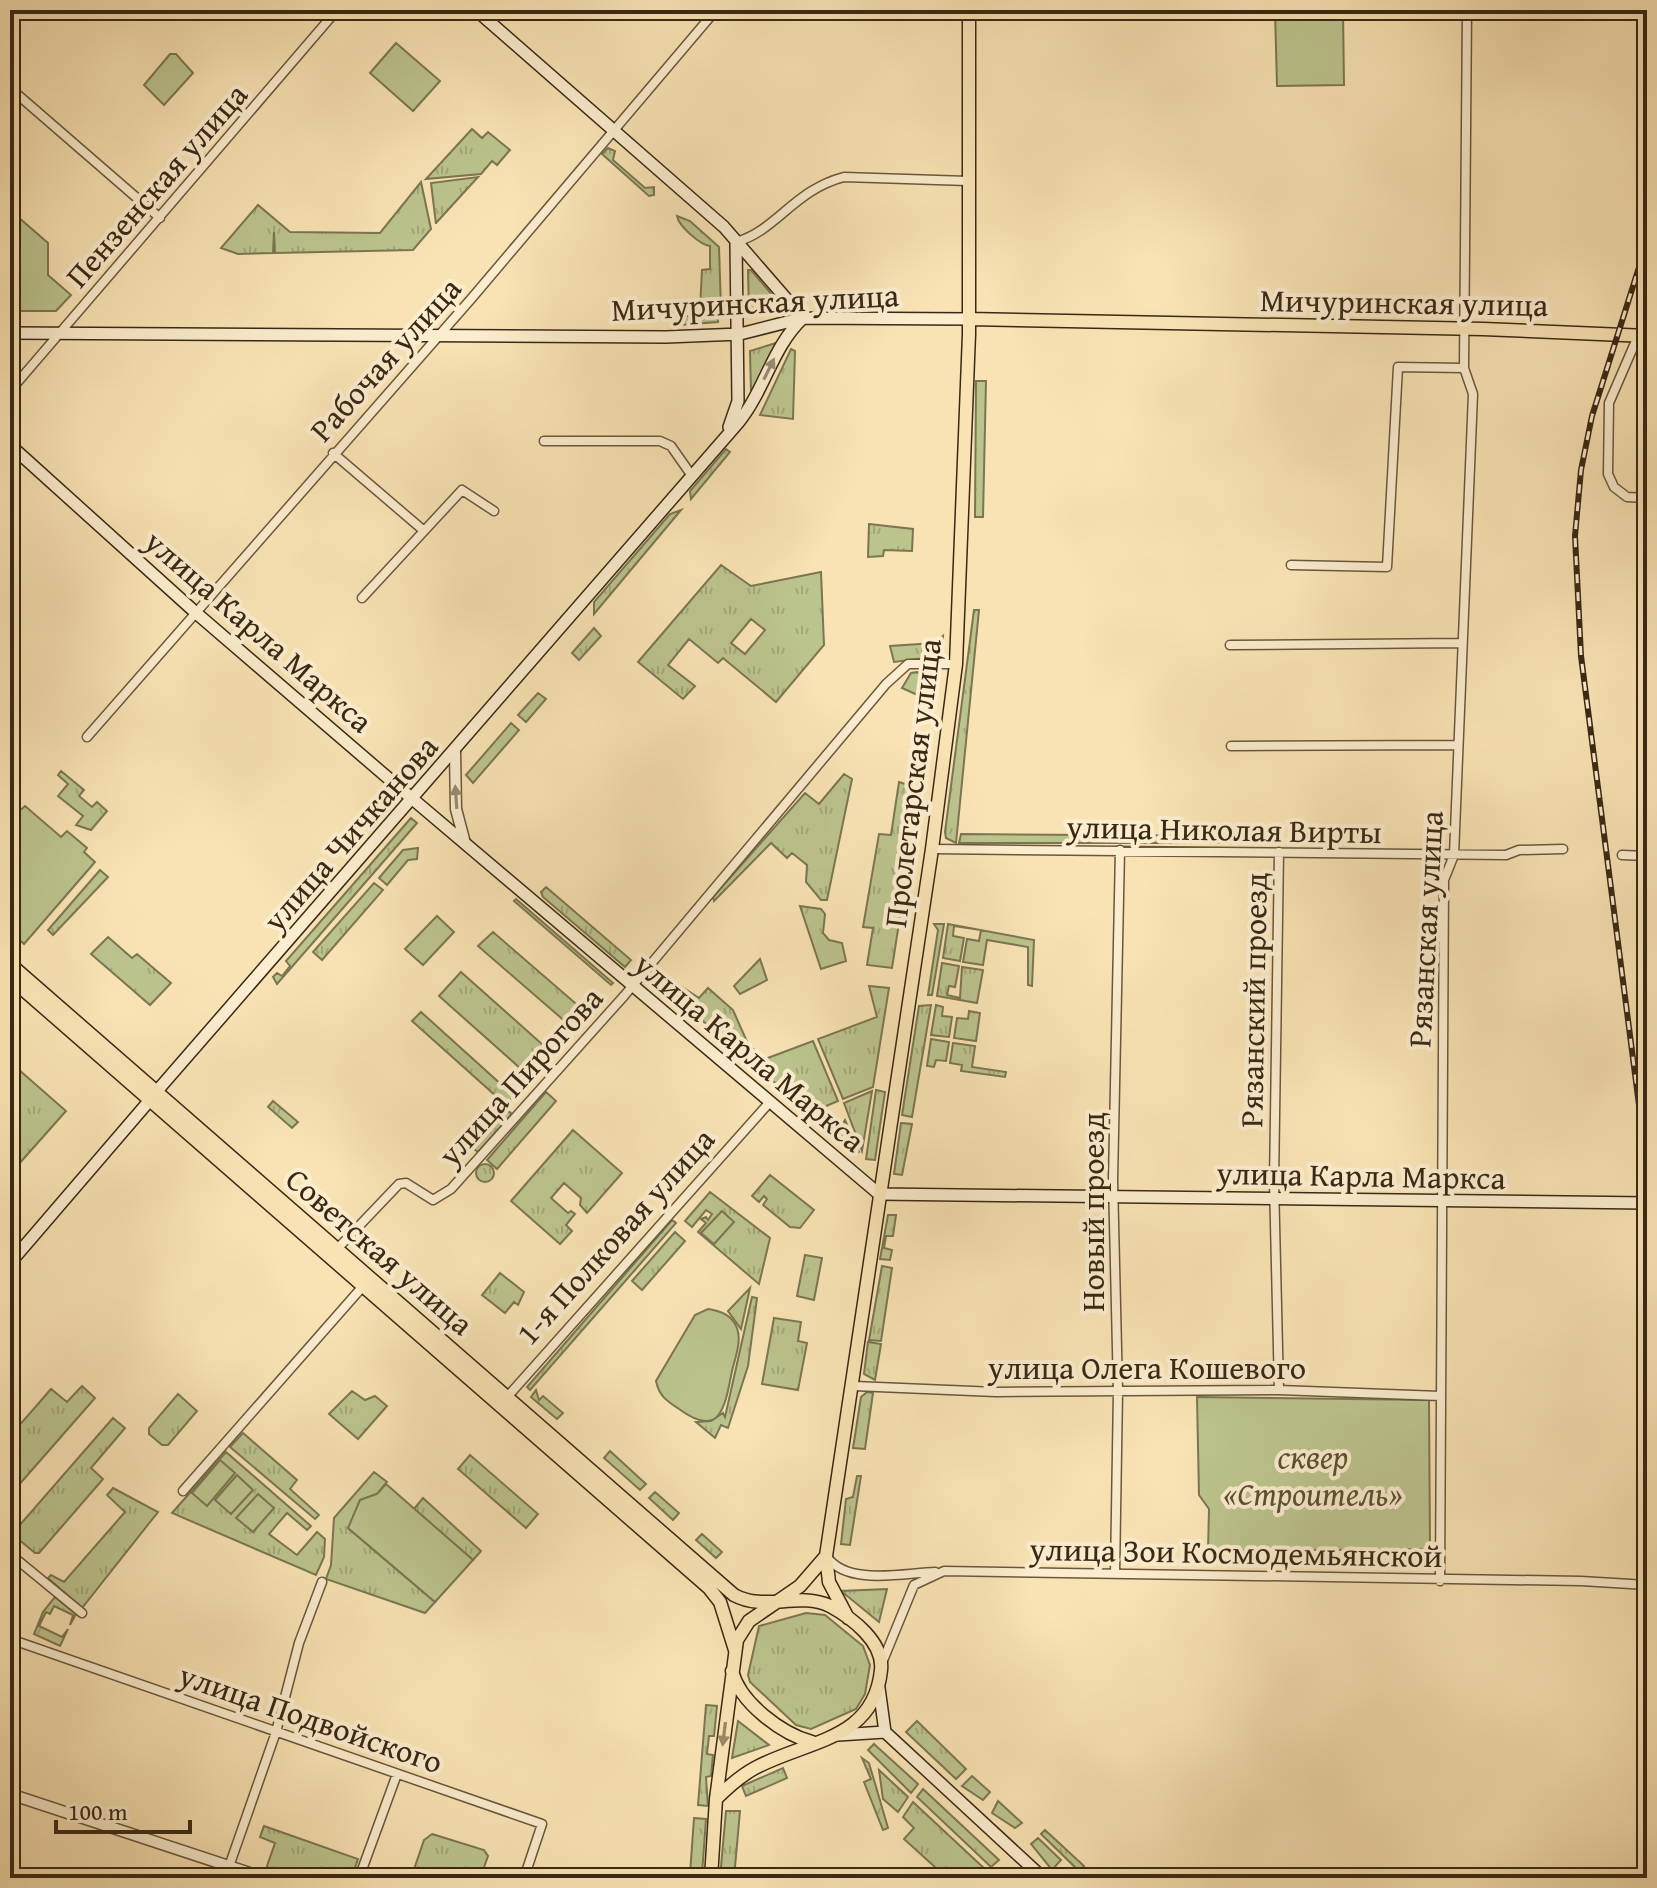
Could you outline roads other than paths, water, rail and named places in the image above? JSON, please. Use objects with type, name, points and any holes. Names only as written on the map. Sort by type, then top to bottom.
[{"type":"main road","points":[[476,10],[736,242],[803,318]]},
{"type":"main road","name":"Пролетарская улица","points":[[826,1556],[854,1386],[956,664],[969,319],[969,10]]},
{"type":"main road","points":[[726,434],[738,401],[740,334],[736,242]]},
{"type":"main road","name":"Мичуринская улица","points":[[10,333],[437,336],[740,334],[803,318],[1465,329],[1643,336]]},
{"type":"main road","name":"улица Чичканова","points":[[10,1263],[749,410],[785,337],[803,318]]},
{"type":"main road","name":"улица Карла Маркса","points":[[10,445],[195,612],[631,987],[879,1194],[1647,1203]]},
{"type":"main road","name":"Советская улица","points":[[10,964],[154,1096],[338,1248],[504,1400],[714,1579],[749,1603],[773,1602]]},
{"type":"main road","points":[[10,978],[154,1096],[364,1285],[504,1400],[709,1588],[720,1602],[735,1650]]},
{"type":"main road","points":[[711,1878],[716,1799],[732,1668],[741,1631],[773,1602],[800,1586],[826,1556]]},
{"type":"main road","points":[[826,1556],[829,1582],[848,1618]]},
{"type":"main road","points":[[773,1602],[816,1600],[848,1618],[871,1640],[882,1664],[879,1688],[885,1732],[1043,1878]]},
{"type":"main road","points":[[732,1668],[735,1681],[749,1700],[783,1729],[812,1742]]},
{"type":"main road","points":[[838,1735],[863,1718],[879,1688]]},
{"type":"main road","points":[[716,1799],[754,1769],[812,1742],[838,1735],[885,1732]]},
{"type":"street","name":"Пензенская улица","points":[[10,391],[337,10]]},
{"type":"street","name":"Рабочая улица","points":[[87,737],[716,10]]},
{"type":"street","name":"Рязанская улица","points":[[1440,1581],[1444,880],[1454,855],[1460,643],[1473,394],[1464,368],[1467,10]]},
{"type":"street","points":[[10,88],[160,218]]},
{"type":"street","points":[[736,242],[751,238],[805,193],[844,177],[968,181]]},
{"type":"street","points":[[1643,336],[1609,403],[1608,474],[1614,487],[1627,497],[1647,498]]},
{"type":"street","points":[[1291,565],[1387,567],[1398,367],[1464,368]]},
{"type":"street","points":[[544,441],[660,441],[671,446],[692,476]]},
{"type":"street","points":[[333,453],[423,530]]},
{"type":"street","points":[[362,598],[462,490],[494,511]]},
{"type":"street","points":[[1230,645],[1460,643]]},
{"type":"street","name":"улица Пирогова","points":[[338,1248],[401,1183],[409,1184],[433,1200],[451,1189],[631,987],[886,684],[908,664],[956,664]]},
{"type":"street","points":[[1231,746],[1457,745]]},
{"type":"street","points":[[455,751],[456,809],[465,843]]},
{"type":"street","name":"улица Николая Вирты","points":[[932,849],[1454,855],[1506,855],[1519,850],[1563,849]]},
{"type":"street","name":"Новый проезд","points":[[1115,1573],[1118,1391],[1114,1199],[1120,850]]},
{"type":"street","name":"Рязанский проезд","points":[[1279,852],[1275,1200],[1279,1390]]},
{"type":"street","points":[[1622,855],[1647,856]]},
{"type":"street","name":"1-я Полковая улица","points":[[504,1400],[769,1103]]},
{"type":"street","points":[[183,1491],[364,1285]]},
{"type":"street","name":"улица Олега Кошевого","points":[[854,1386],[1118,1391],[1279,1390],[1440,1396]]},
{"type":"street","points":[[10,1554],[82,1613]]},
{"type":"street","name":"улица Зои Космодемьянской","points":[[826,1556],[836,1569],[850,1574],[944,1571],[1115,1573],[1440,1581],[1581,1581],[1647,1585]]},
{"type":"street","points":[[882,1664],[914,1585],[944,1571]]},
{"type":"street","points":[[225,1878],[276,1732],[299,1643],[322,1582]]},
{"type":"street","name":"улица Подвойского","points":[[10,1639],[542,1824],[524,1878]]},
{"type":"street","points":[[359,1878],[397,1774]]},
{"type":"street","points":[[10,1807],[12,1794],[265,1878]]},
{"type":"railway","points":[[1647,242],[1592,416],[1581,470],[1575,536],[1581,656],[1647,1167]]},
{"type":"park label","name":"сквер «Строитель»","points":[[1313,1474]]}]
